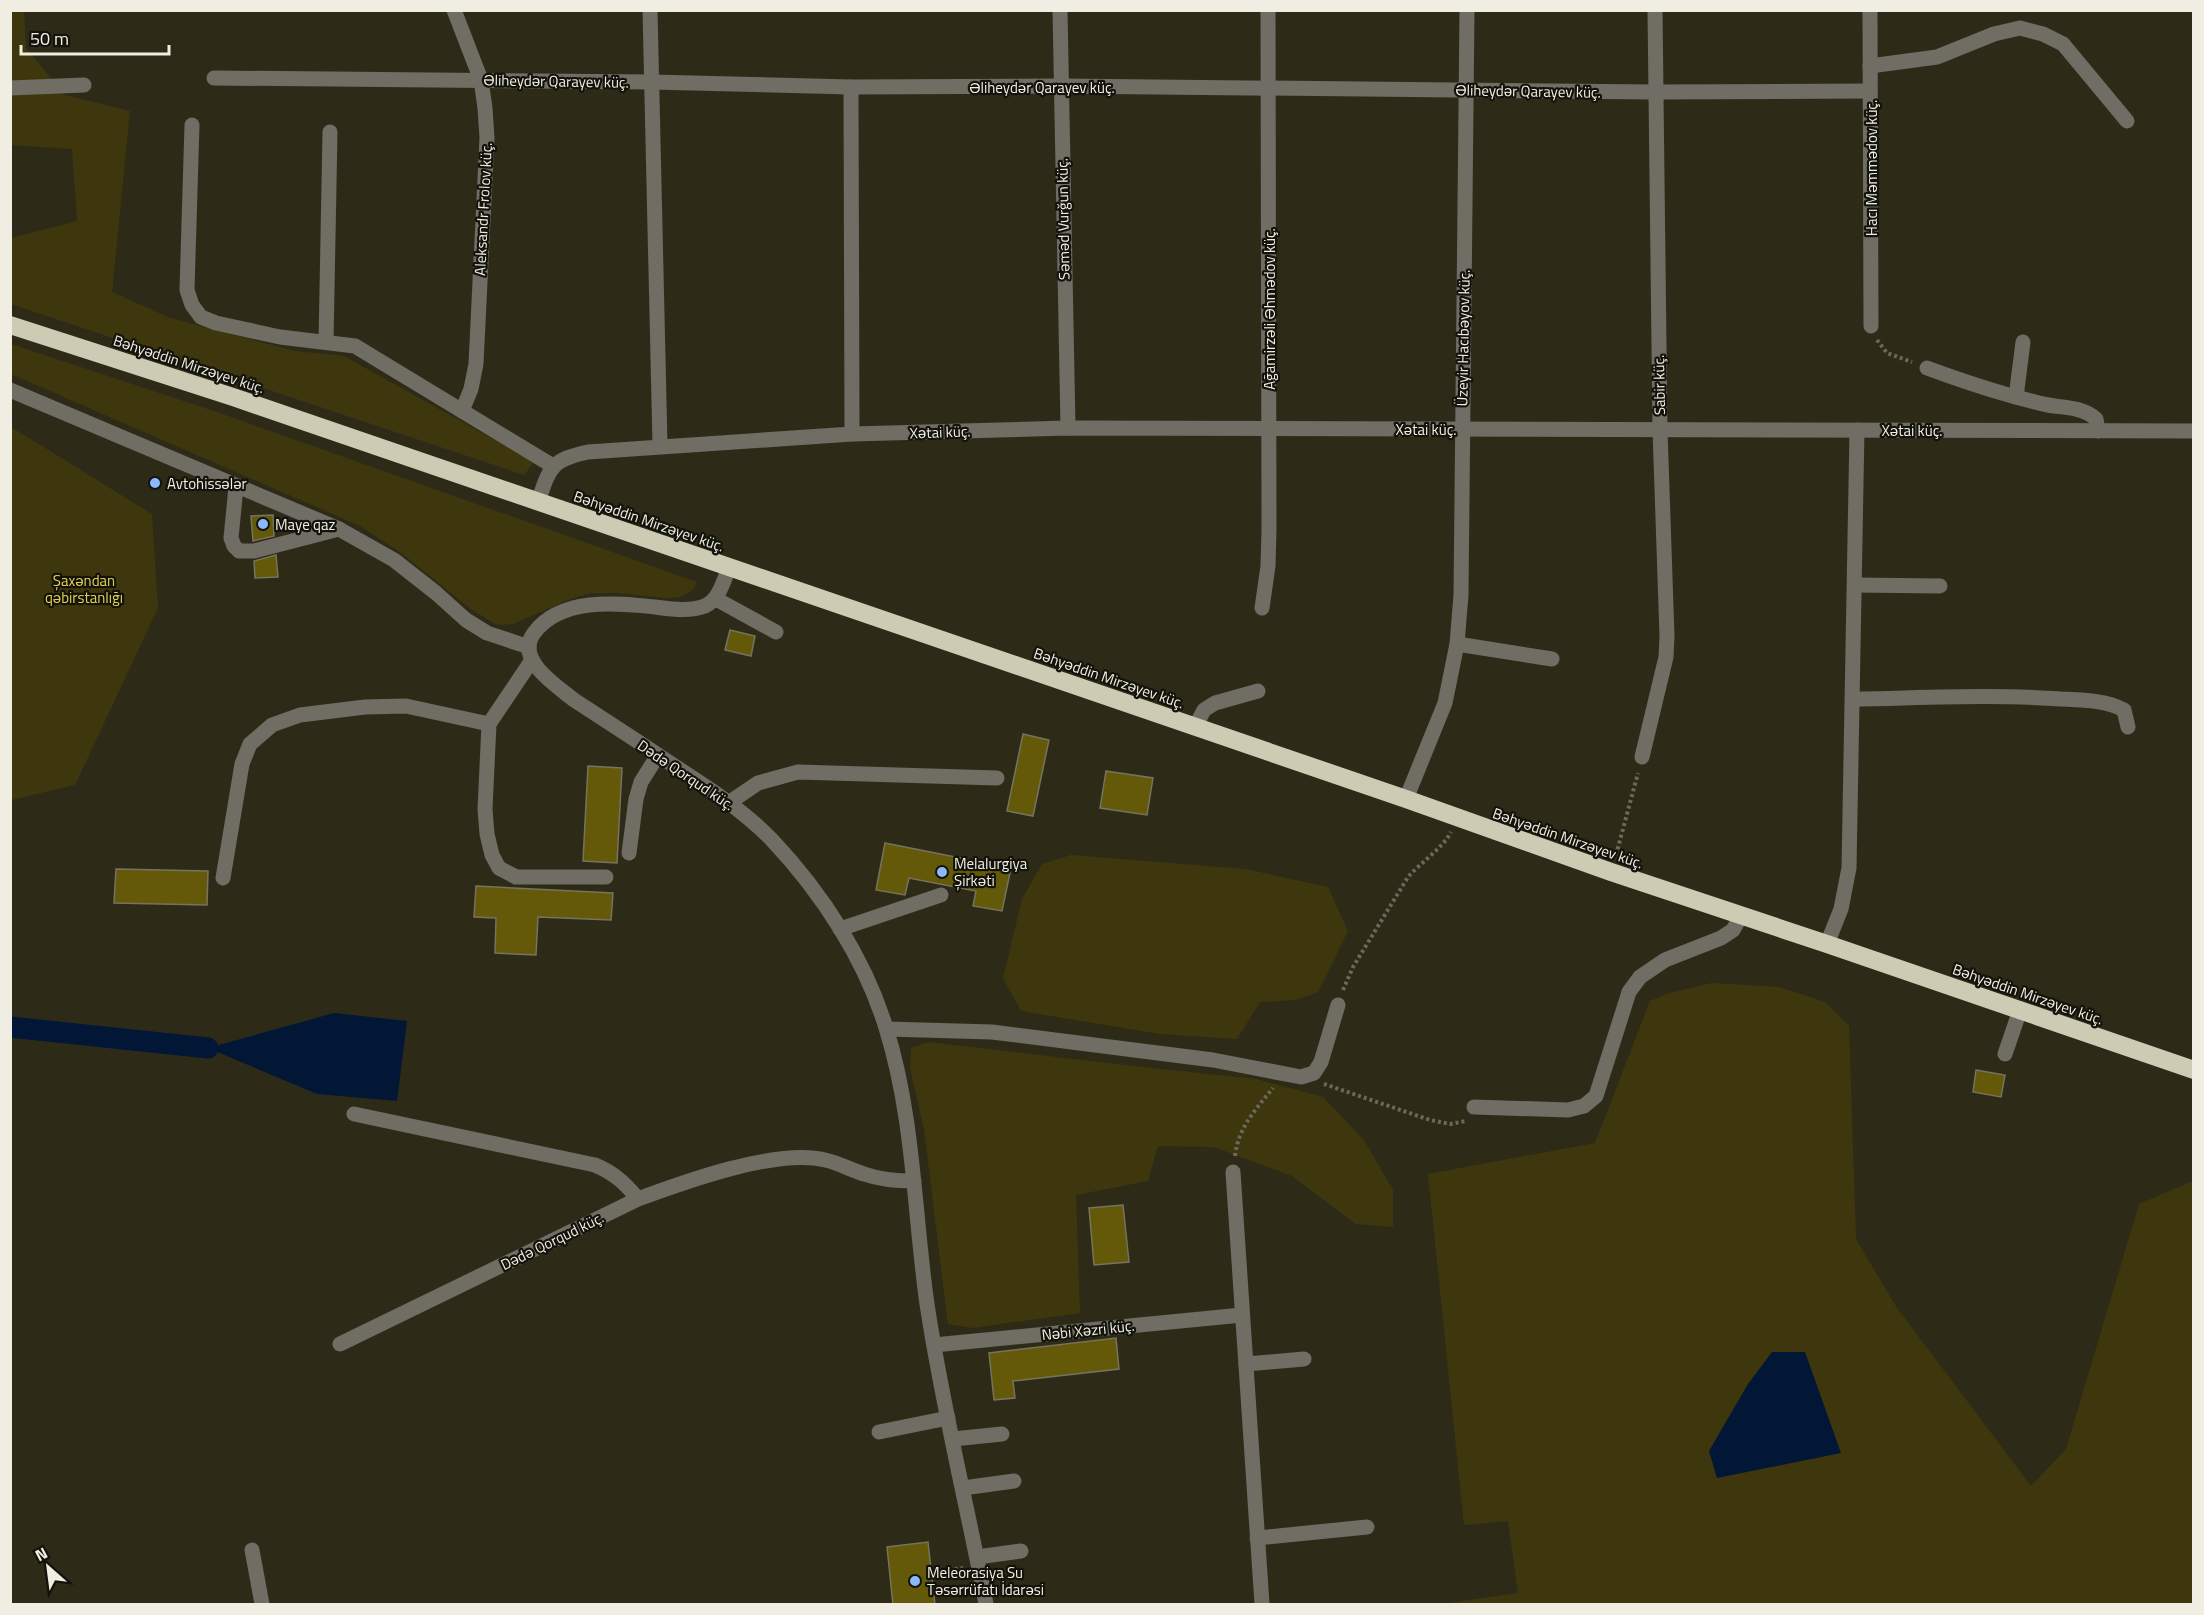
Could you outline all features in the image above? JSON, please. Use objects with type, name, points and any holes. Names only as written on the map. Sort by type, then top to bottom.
[{"type":"highway","name":"Bəhyəddin Mirzəyev küç.","points":[[10,325],[233,397],[2193,1070]]},
{"type":"street","name":"Aleksandr Frolov küç.","points":[[454,10],[481,80],[487,138],[476,364],[471,389],[462,411]]},
{"type":"street","points":[[650,10],[660,445]]},
{"type":"street","name":"Səməd Vurğun küç.","points":[[1060,10],[1068,428]]},
{"type":"street","name":"Ağamirzəli Əhmədov küç.","points":[[1262,608],[1269,538],[1268,10]]},
{"type":"street","name":"Üzeyir Hacıbəyov küç.","points":[[1406,800],[1445,703],[1457,644],[1461,595],[1467,10]]},
{"type":"street","name":"Sabir küç.","points":[[1642,757],[1666,657],[1667,636],[1660,430],[1655,10]]},
{"type":"street","name":"Hacı Məmmədov küç.","points":[[1870,10],[1871,326]]},
{"type":"street","points":[[1870,66],[1937,57],[1994,34],[2020,28],[2043,33],[2063,44],[2127,121]]},
{"type":"street","name":"Əliheydər Qarayev küç.","points":[[214,78],[652,82],[852,87],[1655,92],[1870,91]]},
{"type":"street","points":[[10,88],[84,86]]},
{"type":"street","points":[[852,87],[852,434]]},
{"type":"street","points":[[192,125],[187,290],[192,305],[201,317],[216,323],[280,337],[355,346],[553,466],[538,502]]},
{"type":"street","points":[[326,342],[330,132]]},
{"type":"street","points":[[2016,397],[2023,342]]},
{"type":"street","points":[[1927,368],[1968,384],[2016,397],[2047,405],[2079,409],[2096,419],[2098,431]]},
{"type":"street","points":[[10,390],[339,529],[394,560],[466,620],[530,654]]},
{"type":"street","name":"Xətai küç.","points":[[553,466],[561,460],[588,452],[660,445],[852,434],[1068,428],[2193,431]]},
{"type":"street","points":[[1827,944],[1841,909],[1849,868],[1857,430]]},
{"type":"street","points":[[236,487],[231,538],[239,551],[254,551],[339,529]]},
{"type":"street","points":[[606,877],[516,877],[499,868],[490,844],[485,809],[489,724],[530,654],[532,635],[541,624],[575,608],[600,604],[628,604],[684,610],[705,606],[716,599],[729,568]]},
{"type":"street","points":[[1855,585],[1940,586]]},
{"type":"street","points":[[716,599],[776,632]]},
{"type":"street","points":[[1457,644],[1552,658]]},
{"type":"street","name":"Dədə Qorqud küç.","points":[[530,654],[551,682],[574,700],[730,802],[771,840],[821,900],[861,966],[886,1029],[900,1087],[934,1345],[986,1605]]},
{"type":"street","points":[[1195,727],[1204,710],[1215,703],[1258,691]]},
{"type":"street","points":[[1853,699],[2026,697],[2090,701],[2117,706],[2124,710],[2128,727]]},
{"type":"street","points":[[223,878],[242,764],[250,744],[272,725],[300,715],[365,707],[406,706],[489,724]]},
{"type":"street","points":[[629,853],[636,799],[641,782],[658,755]]},
{"type":"street","points":[[730,802],[758,783],[798,772],[997,778]]},
{"type":"street","points":[[840,929],[941,895]]},
{"type":"street","points":[[1478,1107],[1568,1110],[1584,1106],[1596,1096],[1629,992],[1640,977],[1665,960],[1721,938],[1734,930],[1741,916]]},
{"type":"street","points":[[886,1029],[992,1032],[1213,1060],[1301,1077],[1314,1073],[1321,1062],[1338,1005]]},
{"type":"street","points":[[2005,1054],[2020,1010]]},
{"type":"street","points":[[354,1114],[595,1165],[611,1171],[638,1199]]},
{"type":"street","name":"Dədə Qorqud küç.","points":[[340,1344],[638,1199],[673,1186],[754,1163],[795,1158],[825,1159],[864,1174],[891,1181],[914,1180]]},
{"type":"street","points":[[1233,1172],[1262,1605]]},
{"type":"street","name":"Nəbi Xəzri küç.","points":[[934,1345],[1242,1315]]},
{"type":"street","points":[[1246,1364],[1305,1359]]},
{"type":"street","points":[[879,1432],[948,1418]]},
{"type":"street","points":[[952,1440],[1002,1434]]},
{"type":"street","points":[[963,1488],[1014,1480]]},
{"type":"street","points":[[1257,1538],[1367,1527]]},
{"type":"street","points":[[252,1550],[262,1605]]},
{"type":"street","points":[[978,1562],[1022,1551]]},
{"type":"path","points":[[1871,326],[1878,343],[1887,353],[1927,368]]},
{"type":"path","points":[[1611,872],[1642,757]]},
{"type":"path","points":[[1338,1005],[1353,967],[1408,878],[1419,864],[1448,840],[1456,818]]},
{"type":"path","points":[[1314,1073],[1325,1085],[1440,1122],[1450,1124],[1464,1122],[1475,1116],[1478,1107]]},
{"type":"path","points":[[1233,1172],[1236,1144],[1245,1122],[1285,1074]]},
{"type":"path","points":[[931,1572],[978,1562]]},
{"type":"green space","points":[[11,11],[24,11],[26,48],[65,95],[130,111],[112,292],[170,318],[295,351],[344,356],[534,462],[524,475],[11,304],[10,238],[77,221],[72,149],[11,145]]},
{"type":"green space","points":[[11,344],[214,411],[697,582],[693,590],[680,597],[592,593],[570,599],[513,624],[497,625],[471,609],[400,552],[360,526],[11,374]]},
{"type":"green space","name":"Şaxəndan qəbirstanlığı","points":[[11,427],[152,514],[158,608],[75,785],[11,800]]},
{"type":"green space","points":[[1071,855],[1245,869],[1328,887],[1348,931],[1318,992],[1296,1000],[1260,1002],[1237,1039],[1160,1034],[1021,1011],[1003,978],[1022,899],[1042,864]]},
{"type":"green space","points":[[1712,983],[1779,987],[1825,1002],[1849,1026],[1856,1239],[1897,1308],[2031,1486],[2066,1449],[2139,1204],[2193,1181],[2193,1604],[1441,1604],[1518,1593],[1508,1521],[1464,1525],[1428,1174],[1595,1143],[1650,1001],[1669,993]]},
{"type":"green space","points":[[928,1042],[1256,1079],[1323,1097],[1364,1140],[1393,1190],[1393,1227],[1356,1224],[1292,1176],[1214,1147],[1158,1146],[1148,1181],[1076,1195],[1080,1313],[972,1328],[948,1324],[924,1129],[910,1068],[911,1048]]},
{"type":"water","points":[[334,1013],[407,1021],[397,1101],[317,1094],[208,1048]]},
{"type":"water","points":[[1772,1352],[1805,1352],[1841,1453],[1717,1478],[1709,1451],[1748,1384]]},
{"type":"building","points":[[273,515],[274,536],[253,541],[251,516]]},
{"type":"building","points":[[276,555],[278,577],[255,578],[254,561]]},
{"type":"building","points":[[730,630],[755,636],[751,656],[725,650]]},
{"type":"building","points":[[1023,734],[1049,740],[1033,816],[1007,811]]},
{"type":"building","points":[[588,766],[622,768],[617,863],[583,861]]},
{"type":"building","points":[[1106,771],[1153,778],[1147,815],[1100,808]]},
{"type":"building","points":[[885,843],[1011,868],[1002,911],[973,906],[976,891],[909,878],[905,895],[876,890]]},
{"type":"building","points":[[116,869],[208,871],[207,905],[114,903]]},
{"type":"building","points":[[476,886],[613,893],[611,920],[538,917],[536,955],[495,953],[496,918],[474,917]]},
{"type":"building","points":[[1976,1070],[2005,1075],[2001,1097],[1973,1092]]},
{"type":"building","points":[[1123,1205],[1129,1262],[1094,1265],[1089,1208]]},
{"type":"building","points":[[1116,1338],[1119,1369],[1013,1381],[1015,1398],[994,1400],[989,1353]]},
{"type":"building","points":[[928,1542],[935,1605],[893,1605],[887,1547]]},
{"type":"waterway","points":[[10,1027],[208,1048]]},
{"type":"place","name":"Avtohissələr","points":[[155,483]]},
{"type":"place","name":"Maye qaz","points":[[263,524]]},
{"type":"place","name":"Melalurgiya Şirkəti","points":[[942,872]]},
{"type":"place","name":"Meleorasiya Su Təsərrüfatı İdarəsi","points":[[915,1581]]}]
